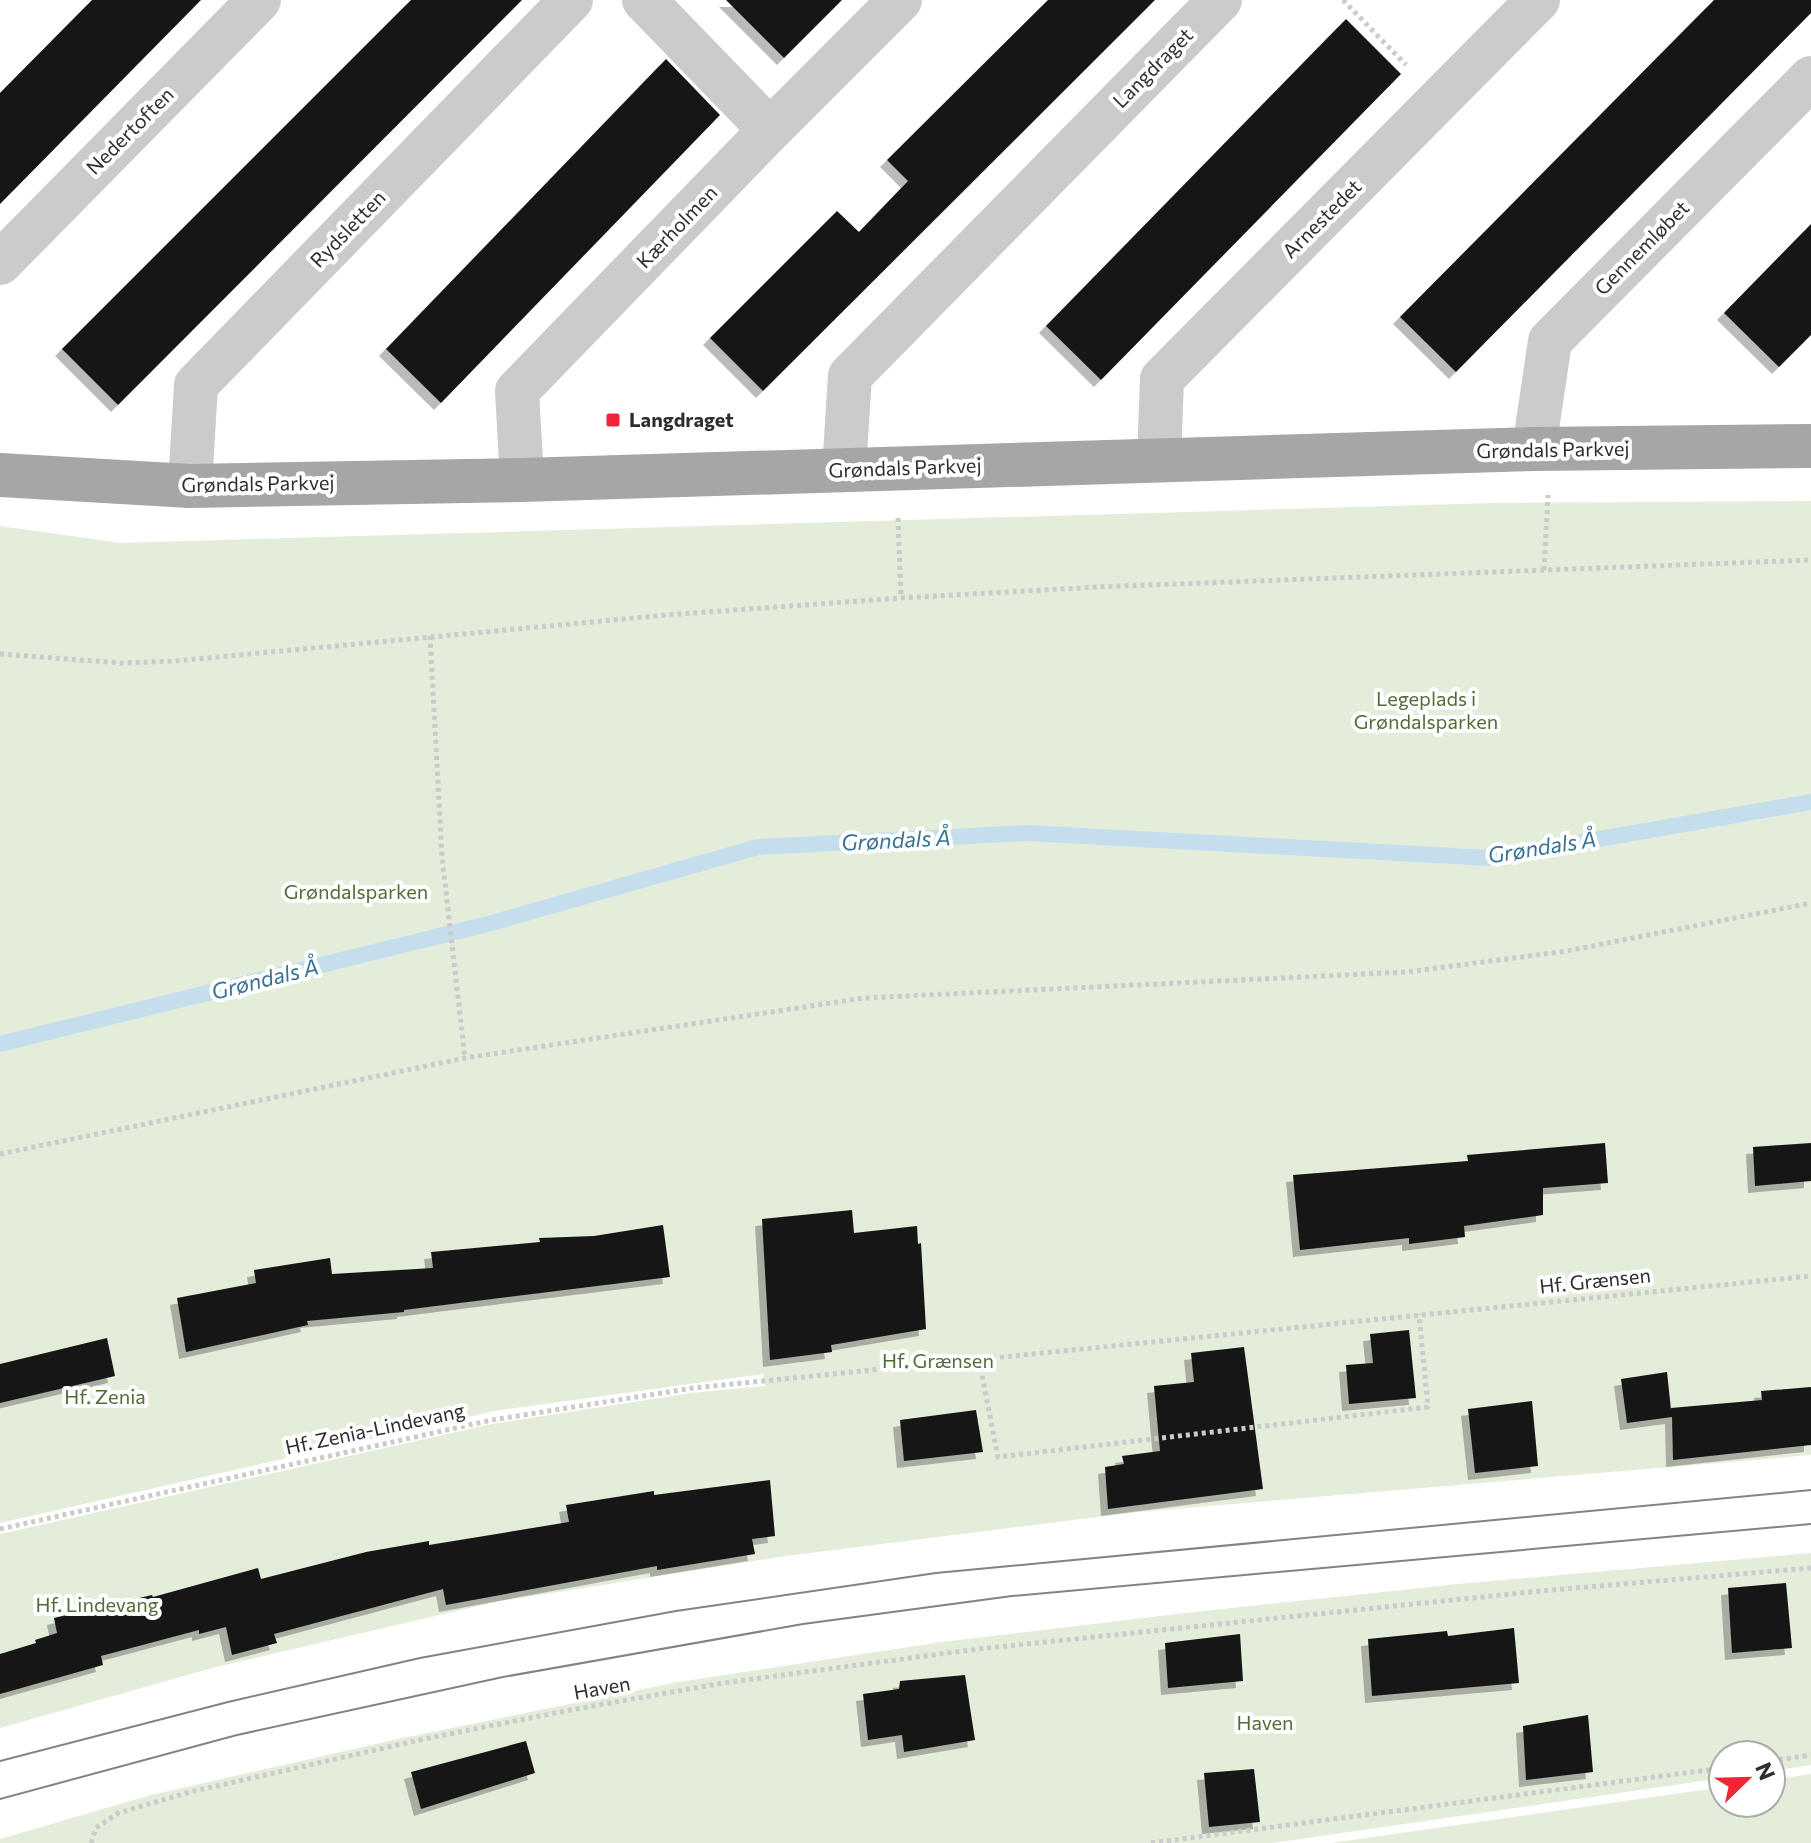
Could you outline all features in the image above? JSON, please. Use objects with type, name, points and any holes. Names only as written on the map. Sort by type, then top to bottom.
[{"type":"main road","name":"Grøndals Parkvej","points":[[0,475],[190,486],[522,480],[1542,449],[1811,446]]},
{"type":"street","name":"Nedertoften","points":[[0,263],[259,0]]},
{"type":"street","name":"Rydsletten","points":[[190,486],[196,385],[571,0]]},
{"type":"street","points":[[644,0],[770,130]]},
{"type":"street","name":"Kærholmen","points":[[522,480],[517,391],[900,0]]},
{"type":"street","name":"Langdraget","points":[[844,470],[850,376],[1220,0]]},
{"type":"street","name":"Arnestedet","points":[[1159,460],[1162,379],[1538,0]]},
{"type":"street","name":"Gennemløbet","points":[[1542,449],[1550,341],[1811,78]]},
{"type":"path","points":[[1343,0],[1441,100]]},
{"type":"path","points":[[1542,449],[1544,570]]},
{"type":"path","points":[[896,469],[901,598]]},
{"type":"path","points":[[0,654],[121,663],[175,661],[666,615],[901,598],[1097,587],[1811,560]]},
{"type":"path","points":[[430,636],[442,857],[465,1058]]},
{"type":"path","points":[[0,1154],[465,1058],[864,998],[1407,972],[1567,951],[1811,903]]},
{"type":"path","name":"Hf. Grænsen","points":[[760,1382],[1811,1276]]},
{"type":"path","points":[[979,1360],[998,1457],[1428,1407],[1419,1314]]},
{"type":"path","name":"Hf. Zenia-Lindevang","points":[[0,1529],[492,1420],[693,1388],[760,1382]]},
{"type":"path","name":"Haven","points":[[91,1843],[96,1828],[118,1813],[190,1792],[424,1739],[723,1683],[978,1649],[1540,1591],[1811,1568]]},
{"type":"path","points":[[1787,1759],[1811,1755]]},
{"type":"path","points":[[1151,1843],[1707,1770]]},
{"type":"green space","name":"Grøndalsparken","points":[[1811,501],[1811,1455],[1138,1512],[785,1556],[495,1602],[212,1668],[0,1728],[0,1534],[492,1424],[691,1393],[765,1386],[763,1374],[494,1411],[0,1523],[0,526],[121,543],[1492,503]]},
{"type":"green space","name":"Haven","points":[[1811,1553],[1811,1765],[1787,1769],[1787,1739],[1707,1739],[1707,1780],[1272,1843],[0,1843],[0,1839],[151,1795],[398,1739],[678,1682],[942,1642],[1458,1584]]},
{"type":"green space","points":[[1811,1774],[1811,1843],[1331,1843],[1707,1789],[1707,1819],[1787,1819],[1787,1778]]},
{"type":"building","points":[[92,0],[201,0],[0,204],[0,93]]},
{"type":"building","points":[[411,0],[522,0],[118,405],[62,349]]},
{"type":"building","points":[[726,0],[842,0],[784,58]]},
{"type":"building","points":[[1048,0],[1155,0],[763,391],[710,338],[837,211],[859,232],[908,181],[887,160]]},
{"type":"building","points":[[1714,0],[1811,0],[1811,13],[1456,372],[1400,317]]},
{"type":"building","points":[[1346,19],[1401,74],[1101,380],[1046,326]]},
{"type":"building","points":[[666,59],[720,115],[441,403],[386,349]]},
{"type":"building","points":[[1811,224],[1811,335],[1779,367],[1724,313]]},
{"type":"building","points":[[1605,1143],[1608,1183],[1543,1188],[1543,1215],[1464,1226],[1465,1237],[1409,1244],[1409,1238],[1300,1250],[1293,1175],[1468,1161],[1467,1155]]},
{"type":"building","points":[[1811,1143],[1811,1181],[1755,1186],[1753,1147]]},
{"type":"building","points":[[852,1210],[854,1233],[917,1226],[918,1244],[921,1243],[926,1329],[831,1345],[832,1352],[770,1360],[762,1219]]},
{"type":"building","points":[[663,1225],[670,1277],[404,1312],[307,1321],[308,1325],[186,1352],[177,1298],[256,1283],[254,1270],[330,1258],[332,1274],[433,1268],[431,1252],[540,1242],[539,1238],[594,1236]]},
{"type":"building","points":[[1409,1330],[1416,1398],[1349,1404],[1346,1365],[1373,1363],[1370,1334]]},
{"type":"building","points":[[107,1338],[115,1376],[0,1403],[0,1364]]},
{"type":"building","points":[[1244,1347],[1263,1489],[1108,1509],[1105,1467],[1124,1464],[1122,1456],[1160,1451],[1154,1386],[1194,1382],[1191,1353]]},
{"type":"building","points":[[1667,1372],[1671,1410],[1762,1400],[1761,1391],[1811,1387],[1811,1445],[1673,1460],[1672,1417],[1627,1423],[1621,1379]]},
{"type":"building","points":[[1532,1401],[1538,1466],[1475,1473],[1468,1409]]},
{"type":"building","points":[[976,1410],[983,1452],[904,1461],[900,1420]]},
{"type":"building","points":[[770,1480],[775,1536],[752,1539],[755,1554],[657,1570],[657,1566],[446,1605],[443,1589],[274,1634],[277,1643],[232,1655],[226,1627],[199,1634],[199,1630],[101,1656],[103,1665],[0,1694],[0,1654],[57,1633],[54,1618],[153,1597],[258,1568],[261,1579],[366,1552],[569,1522],[566,1505],[654,1491],[654,1495]]},
{"type":"building","points":[[1786,1583],[1792,1648],[1732,1653],[1728,1588]]},
{"type":"building","points":[[1514,1628],[1519,1683],[1372,1696],[1368,1639],[1447,1631],[1448,1636]]},
{"type":"building","points":[[1240,1634],[1243,1681],[1168,1688],[1165,1643]]},
{"type":"building","points":[[965,1675],[975,1740],[904,1752],[902,1735],[868,1740],[863,1694],[899,1689],[900,1681]]},
{"type":"building","points":[[1588,1715],[1593,1772],[1526,1780],[1523,1726]]},
{"type":"building","points":[[526,1741],[535,1773],[421,1809],[411,1772]]},
{"type":"building","points":[[1254,1769],[1260,1822],[1209,1827],[1204,1773]]},
{"type":"waterway","name":"Grøndals Å","points":[[0,1044],[488,924],[758,847],[1028,833],[1490,858],[1811,802]]},
{"type":"tram line","points":[[0,1761],[228,1702],[420,1658],[676,1611],[936,1573],[1811,1490]]},
{"type":"tram line","points":[[0,1799],[237,1735],[503,1677],[803,1624],[1012,1596],[1811,1524]]},
{"type":"place","name":"Langdraget","points":[[613,420]]},
{"type":"park label","name":"Legeplads i Grøndalsparken","points":[[1426,710]]},
{"type":"park label","name":"Hf. Zenia","points":[[105,1397]]},
{"type":"park label","name":"Hf. Lindevang","points":[[97,1605]]}]
